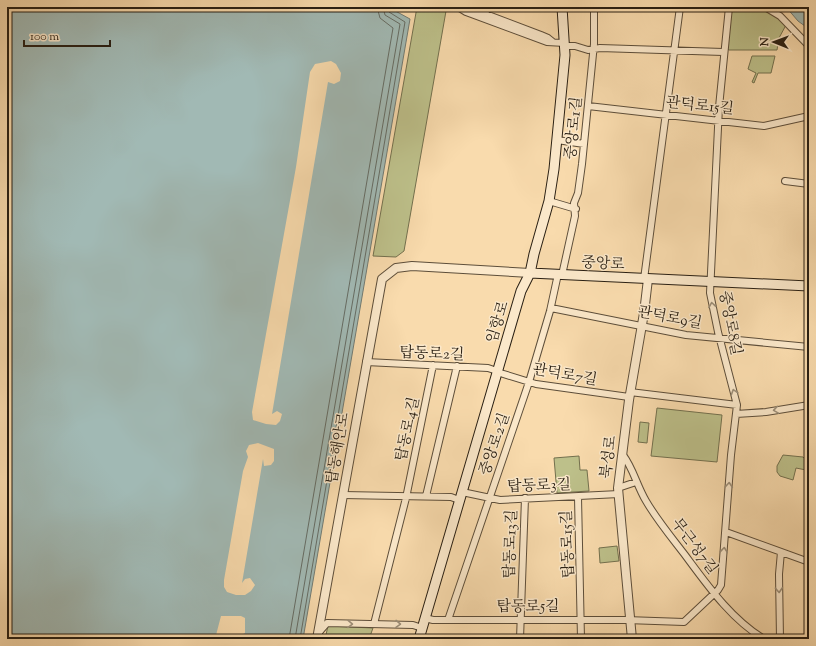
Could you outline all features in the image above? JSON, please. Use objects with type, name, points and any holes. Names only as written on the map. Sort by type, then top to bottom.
[{"type":"main road","name":"임항로","points":[[418,639],[521,291],[530,273],[549,201],[557,140],[565,45],[562,7]]},
{"type":"main road","name":"중앙로","points":[[530,273],[809,286]]},
{"type":"street","points":[[458,7],[466,12],[504,27],[547,42],[575,46],[588,50],[723,52]]},
{"type":"street","points":[[467,7],[548,38],[552,42]]},
{"type":"street","points":[[485,14],[487,9],[498,7]]},
{"type":"street","name":"중앙로1길","points":[[560,275],[575,216],[588,106],[593,49],[594,7]]},
{"type":"street","points":[[646,279],[652,214],[680,7]]},
{"type":"street","name":"중앙로8길","points":[[715,593],[721,585],[731,455],[737,405],[719,338],[711,300],[718,119],[723,52],[729,7]]},
{"type":"street","points":[[765,7],[780,16],[809,46]]},
{"type":"street","name":"관덕로15길","points":[[588,106],[718,119],[764,126],[809,116]]},
{"type":"street","points":[[557,140],[584,144]]},
{"type":"street","points":[[785,180],[809,184]]},
{"type":"street","points":[[549,201],[575,209]]},
{"type":"street","name":"중앙로","points":[[396,268],[412,266],[530,273]]},
{"type":"street","name":"탑동해안로","points":[[318,636],[380,284],[385,275],[396,268]]},
{"type":"street","name":"중앙로2길","points":[[448,620],[529,382],[560,275]]},
{"type":"street","name":"북성로","points":[[632,639],[618,491],[630,394],[642,325],[646,279]]},
{"type":"street","name":"관덕로9길","points":[[551,308],[686,335],[809,347]]},
{"type":"street","name":"탑동로2길","points":[[366,362],[488,368],[497,371]]},
{"type":"street","name":"탑동로4길","points":[[374,624],[406,498],[432,366]]},
{"type":"street","points":[[426,496],[457,366]]},
{"type":"street","name":"관덕로7길","points":[[497,371],[529,382],[737,405]]},
{"type":"street","points":[[736,414],[766,412],[809,405]]},
{"type":"street","name":"무근성7길","points":[[623,455],[629,464],[636,482],[657,518],[715,593],[742,623],[764,639]]},
{"type":"street","name":"탑동로3길","points":[[461,496],[489,499],[578,497],[618,491],[636,482]]},
{"type":"street","points":[[343,495],[406,498],[426,496],[461,496]]},
{"type":"street","name":"탑동로15길","points":[[578,497],[582,619],[581,639]]},
{"type":"street","name":"탑동로13길","points":[[520,639],[525,498]]},
{"type":"street","points":[[726,532],[809,562]]},
{"type":"street","points":[[780,639],[779,574],[781,552]]},
{"type":"street","name":"탑동로5길","points":[[425,618],[433,620],[582,619],[684,622],[715,593]]},
{"type":"street","points":[[318,636],[322,626],[327,623],[414,625],[422,628]]},
{"type":"green space","points":[[417,7],[435,7],[446,11],[404,251],[396,257],[373,256]]},
{"type":"green space","points":[[732,7],[762,9],[773,14],[786,25],[779,38],[777,50],[729,50],[726,48]]},
{"type":"green space","points":[[752,56],[775,56],[771,73],[758,73],[754,83],[752,82],[756,73],[748,69]]},
{"type":"green space","points":[[657,408],[722,415],[717,462],[651,456]]},
{"type":"green space","points":[[640,422],[649,423],[647,443],[638,442]]},
{"type":"green space","points":[[783,455],[803,457],[807,461],[806,470],[796,468],[793,480],[780,476],[777,472],[777,466]]},
{"type":"green space","points":[[579,456],[580,470],[587,470],[589,491],[557,493],[554,458]]},
{"type":"green space","points":[[617,546],[619,561],[600,563],[599,548]]},
{"type":"green space","points":[[328,626],[373,628],[369,639],[325,639]]},
{"type":"water","points":[[7,7],[388,7],[410,19],[303,639],[7,639]]},
{"type":"water","points":[[786,7],[804,7],[808,10],[809,29],[798,21]]},
{"type":"pier","points":[[331,61],[336,64],[341,73],[340,81],[334,84],[328,82],[272,414],[277,411],[282,414],[280,421],[276,425],[266,424],[253,420],[252,412],[296,167],[310,72],[315,64]]},
{"type":"pier","points":[[258,443],[274,449],[274,461],[271,465],[264,466],[263,459],[242,583],[245,579],[250,578],[255,585],[251,591],[245,595],[236,595],[227,592],[224,587],[224,580],[243,471],[248,457],[246,451],[249,445]]},
{"type":"pier","points":[[221,616],[241,616],[245,618],[245,633],[240,636],[234,635],[233,639],[215,639]]}]
